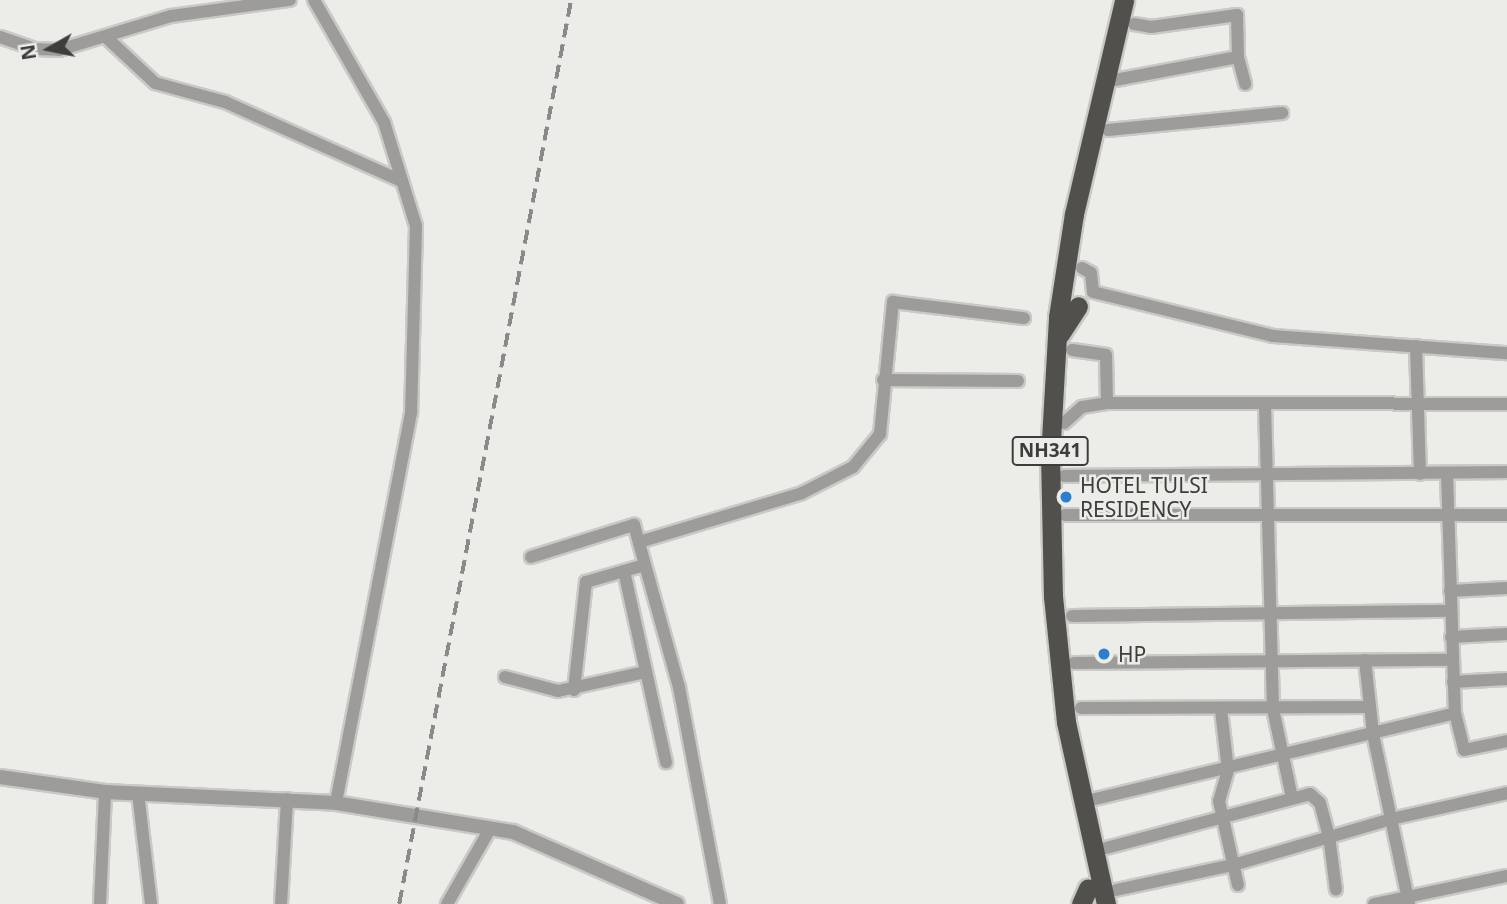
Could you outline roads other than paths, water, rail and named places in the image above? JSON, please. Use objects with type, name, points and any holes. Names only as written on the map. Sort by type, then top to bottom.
[{"type":"highway","name":"NH341","points":[[1111,897],[1066,722],[1057,513],[1064,345],[1074,214],[1113,34],[1124,0]]},
{"type":"highway","points":[[1113,34],[1133,23]]},
{"type":"highway","points":[[1064,345],[1078,306]]},
{"type":"highway","name":"NH341","points":[[1057,513],[1064,476]]},
{"type":"street","points":[[0,37],[48,51],[108,39],[181,14],[290,0]]},
{"type":"street","points":[[314,0],[384,122],[416,226],[411,413],[336,803]]},
{"type":"street","points":[[1133,23],[1152,27],[1237,15],[1238,57],[1245,84]]},
{"type":"street","points":[[108,39],[155,83],[225,102],[402,181]]},
{"type":"street","points":[[1115,80],[1238,57]]},
{"type":"street","points":[[1108,130],[1282,113]]},
{"type":"street","points":[[1082,268],[1091,273],[1093,292],[1273,336],[1507,353]]},
{"type":"street","points":[[639,542],[802,493],[853,467],[880,434],[883,380],[893,302],[1024,318]]},
{"type":"street","points":[[1064,345],[1106,355],[1107,403]]},
{"type":"street","points":[[1416,346],[1420,474]]},
{"type":"street","points":[[883,380],[1018,381]]},
{"type":"street","points":[[1065,423],[1082,407],[1107,403],[1507,404]]},
{"type":"street","points":[[1265,404],[1268,613],[1273,709],[1292,798]]},
{"type":"street","points":[[1064,476],[1507,472]]},
{"type":"street","points":[[1447,474],[1455,713],[1464,750],[1507,741]]},
{"type":"street","points":[[1057,513],[1507,516]]},
{"type":"street","points":[[531,557],[634,525],[680,687],[720,904]]},
{"type":"street","points":[[575,690],[586,582],[645,565]]},
{"type":"street","points":[[624,571],[666,762]]},
{"type":"street","points":[[1450,591],[1507,588]]},
{"type":"street","points":[[1072,616],[1451,611]]},
{"type":"street","points":[[1451,637],[1507,634]]},
{"type":"street","points":[[1365,660],[1373,734],[1409,901]]},
{"type":"street","points":[[1074,663],[1270,664],[1452,660]]},
{"type":"street","points":[[505,677],[558,691],[575,690],[646,672]]},
{"type":"street","points":[[1453,682],[1507,679]]},
{"type":"street","points":[[1081,708],[1221,710],[1369,707]]},
{"type":"street","points":[[1221,710],[1228,770],[1219,801],[1238,885]]},
{"type":"street","points":[[1095,799],[1283,758],[1455,713]]},
{"type":"street","points":[[0,777],[105,792],[336,803],[513,832],[677,904]]},
{"type":"street","points":[[100,904],[105,792]]},
{"type":"street","points":[[138,793],[151,904]]},
{"type":"street","points":[[1111,897],[1391,819],[1507,793]]},
{"type":"street","points":[[1106,848],[1223,820],[1292,798],[1314,794],[1329,836],[1336,890]]},
{"type":"street","points":[[281,904],[287,799]]},
{"type":"street","points":[[447,904],[490,829]]},
{"type":"street","points":[[1374,904],[1409,901],[1507,876]]},
{"type":"railway","points":[[399,904],[571,0]]},
{"type":"place","name":"HOTEL TULSI RESIDENCY","points":[[1066,497]]},
{"type":"place","name":"HP","points":[[1104,654]]}]
